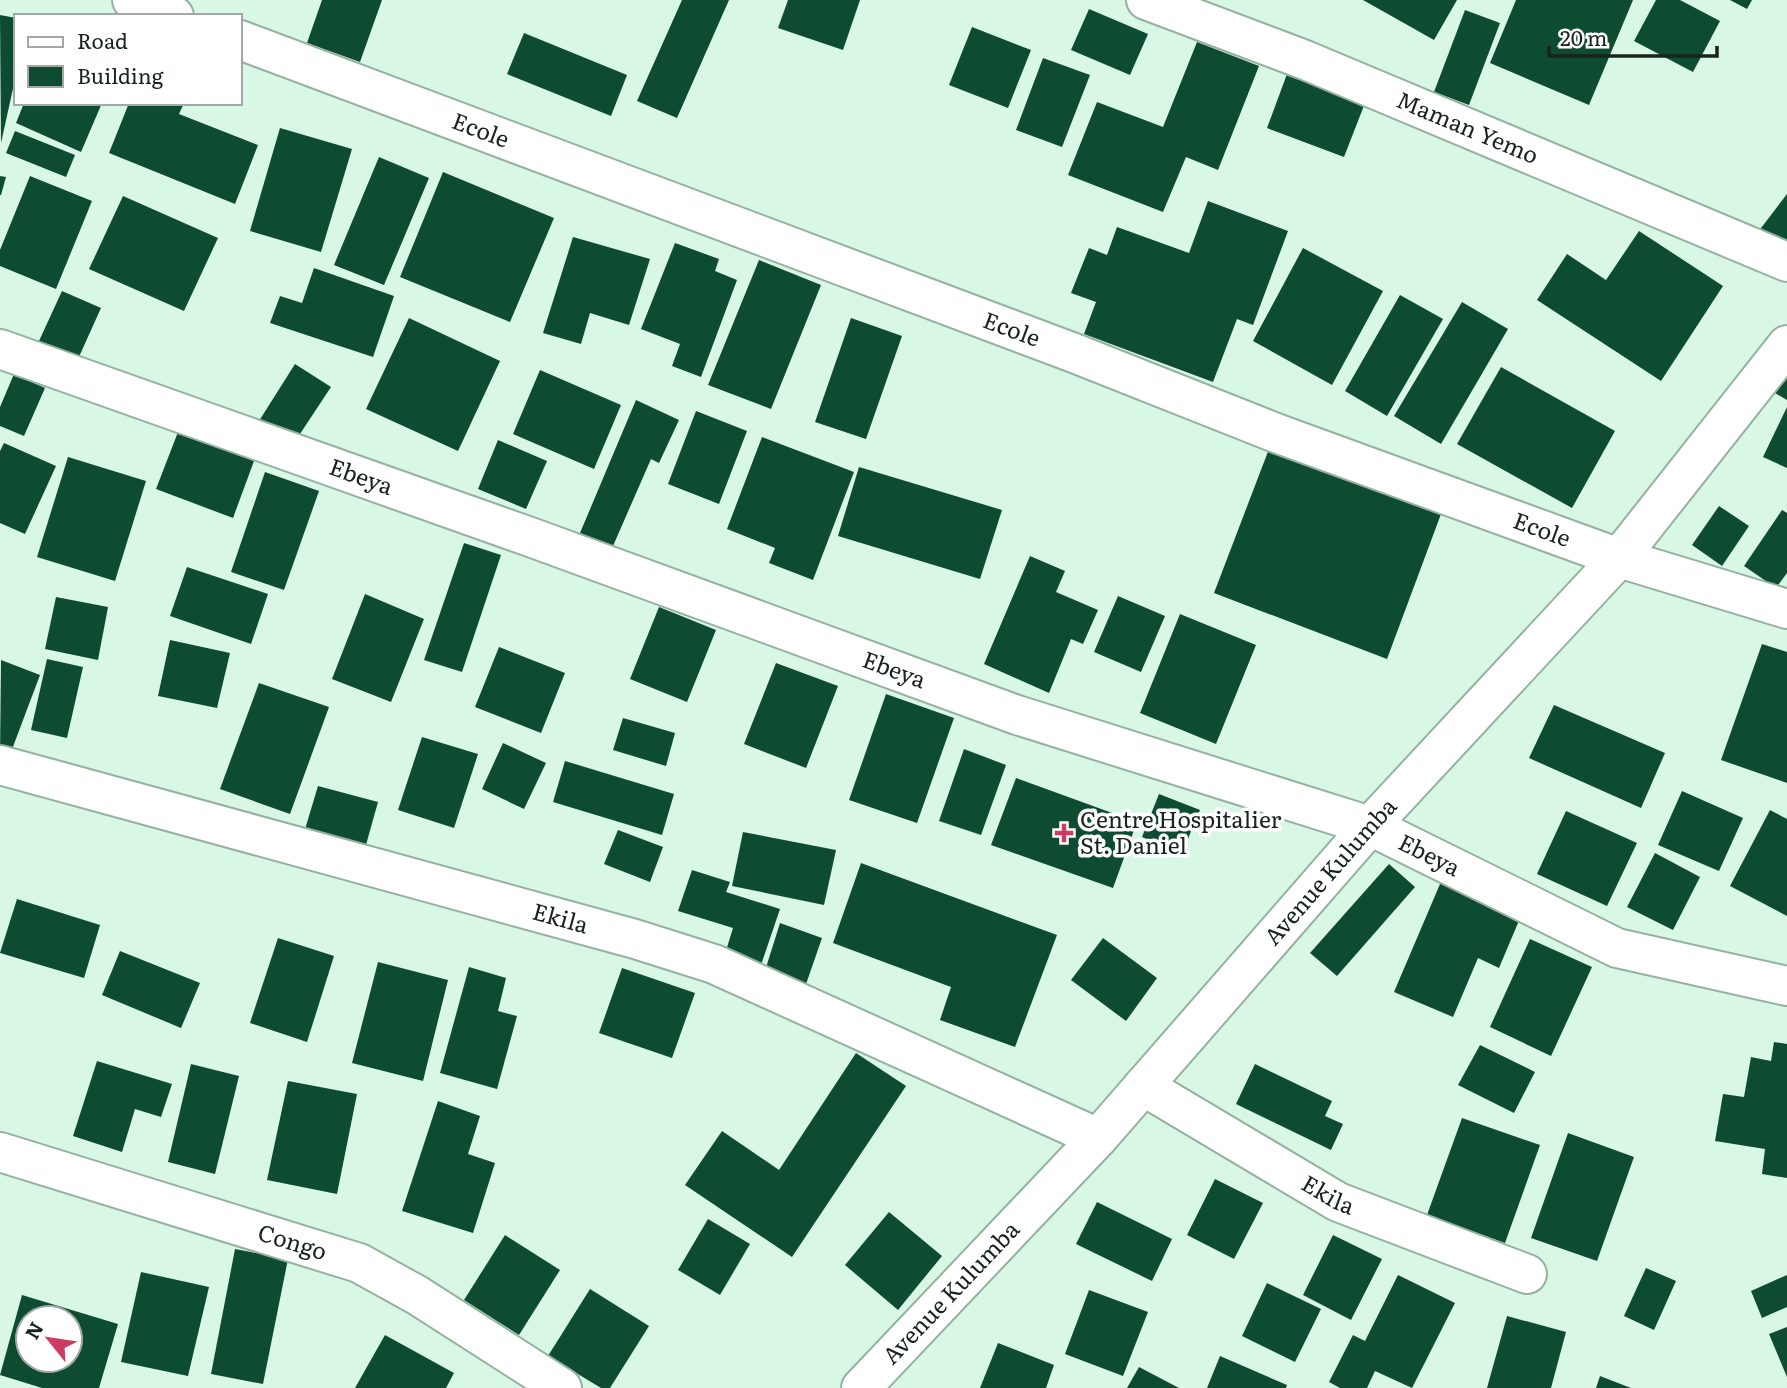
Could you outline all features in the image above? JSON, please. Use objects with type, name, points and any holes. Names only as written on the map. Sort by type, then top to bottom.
[{"type":"street","points":[[132,0],[169,14]]},
{"type":"street","name":"Maman Yemo","points":[[1146,0],[1305,60],[1787,262]]},
{"type":"street","name":"Ecole","points":[[242,41],[1074,353],[1276,433],[1619,558],[1787,609]]},
{"type":"street","name":"Avenue Kulumba","points":[[861,1388],[1098,1138],[1370,826],[1619,558],[1787,345]]},
{"type":"street","name":"Ebeya","points":[[0,349],[533,538],[1017,715],[1370,826],[1617,948],[1787,986]]},
{"type":"street","name":"Ekila","points":[[0,765],[609,932],[714,964],[1098,1138]]},
{"type":"street","name":"Ekila","points":[[1143,1086],[1338,1202],[1527,1274]]},
{"type":"street","name":"Congo","points":[[0,1152],[359,1263],[417,1295],[562,1388]]},
{"type":"building","points":[[322,0],[382,0],[360,62],[307,43]]},
{"type":"building","points":[[682,0],[729,0],[677,118],[637,101]]},
{"type":"building","points":[[788,0],[860,0],[843,50],[778,28]]},
{"type":"building","points":[[1363,0],[1457,0],[1434,40]]},
{"type":"building","points":[[1516,0],[1633,0],[1589,105],[1490,63]]},
{"type":"building","points":[[1656,0],[1680,0],[1720,21],[1693,72],[1634,41]]},
{"type":"building","points":[[1730,0],[1752,0],[1747,9]]},
{"type":"building","points":[[1089,9],[1148,34],[1130,75],[1071,50]]},
{"type":"building","points":[[1465,10],[1500,23],[1469,105],[1434,92]]},
{"type":"building","points":[[0,15],[14,18],[14,84],[1,143]]},
{"type":"building","points":[[972,27],[1031,50],[1008,108],[949,85]]},
{"type":"building","points":[[524,33],[627,75],[611,116],[507,74]]},
{"type":"building","points":[[1197,42],[1259,66],[1218,170],[1186,157],[1163,212],[1068,175],[1097,102],[1163,127]]},
{"type":"building","points":[[1043,58],[1090,75],[1062,147],[1016,130]]},
{"type":"building","points":[[1287,74],[1365,103],[1344,157],[1267,128]]},
{"type":"building","points":[[23,105],[101,105],[81,152],[16,123]]},
{"type":"building","points":[[128,105],[183,105],[179,114],[258,145],[235,204],[109,153]]},
{"type":"building","points":[[280,128],[352,149],[321,252],[250,231]]},
{"type":"building","points":[[15,131],[75,155],[66,177],[6,153]]},
{"type":"building","points":[[379,157],[429,178],[384,285],[334,265]]},
{"type":"building","points":[[443,172],[554,218],[510,322],[400,277]]},
{"type":"building","points":[[0,176],[6,177],[1,195],[0,195]]},
{"type":"building","points":[[30,176],[92,201],[56,289],[0,266],[0,250]]},
{"type":"building","points":[[1787,194],[1787,254],[1758,232]]},
{"type":"building","points":[[123,196],[218,238],[184,311],[89,269]]},
{"type":"building","points":[[1208,201],[1288,231],[1253,325],[1237,319],[1213,382],[1084,334],[1096,302],[1071,293],[1089,248],[1107,255],[1117,227],[1189,253]]},
{"type":"building","points":[[1639,231],[1723,286],[1661,381],[1537,300],[1567,254],[1606,280]]},
{"type":"building","points":[[573,237],[650,259],[629,325],[590,313],[581,344],[543,333]]},
{"type":"building","points":[[675,243],[719,259],[715,271],[737,280],[701,377],[672,366],[680,344],[641,329]]},
{"type":"building","points":[[1303,248],[1383,291],[1332,385],[1253,341]]},
{"type":"building","points":[[759,260],[821,285],[771,409],[708,385]]},
{"type":"building","points":[[314,268],[394,296],[373,357],[270,323],[280,296],[302,303]]},
{"type":"building","points":[[62,291],[101,308],[78,359],[39,341]]},
{"type":"building","points":[[1400,295],[1443,319],[1387,416],[1345,391]]},
{"type":"building","points":[[1462,302],[1508,329],[1441,444],[1394,416]]},
{"type":"building","points":[[409,318],[500,361],[458,451],[366,409]]},
{"type":"building","points":[[851,318],[902,336],[866,439],[815,422]]},
{"type":"building","points":[[295,364],[331,387],[294,443],[259,421]]},
{"type":"building","points":[[1501,367],[1615,431],[1572,508],[1457,444]]},
{"type":"building","points":[[1787,369],[1787,400],[1775,393]]},
{"type":"building","points":[[540,370],[621,405],[594,469],[513,434]]},
{"type":"building","points":[[14,374],[45,388],[24,436],[0,426],[0,407]]},
{"type":"building","points":[[636,400],[679,420],[659,463],[651,459],[613,546],[580,533]]},
{"type":"building","points":[[1787,407],[1787,468],[1763,457]]},
{"type":"building","points":[[696,411],[747,431],[719,504],[668,484]]},
{"type":"building","points":[[178,432],[254,461],[233,518],[156,489]]},
{"type":"building","points":[[762,437],[854,472],[813,580],[769,563],[775,548],[727,529]]},
{"type":"building","points":[[498,440],[547,461],[526,509],[478,489]]},
{"type":"building","points":[[4,443],[56,466],[25,534],[0,523],[0,451]]},
{"type":"building","points":[[1269,449],[1441,514],[1387,659],[1214,593]]},
{"type":"building","points":[[68,457],[146,481],[115,581],[37,557]]},
{"type":"building","points":[[859,467],[1002,510],[980,579],[838,536]]},
{"type":"building","points":[[265,472],[319,491],[284,590],[231,572]]},
{"type":"building","points":[[1719,506],[1749,526],[1722,566],[1692,545]]},
{"type":"building","points":[[1782,510],[1787,513],[1787,573],[1776,588],[1744,566]]},
{"type":"building","points":[[464,543],[501,555],[462,672],[424,660]]},
{"type":"building","points":[[1030,556],[1065,571],[1056,592],[1098,610],[1083,644],[1071,639],[1049,693],[984,664]]},
{"type":"building","points":[[187,567],[268,594],[251,644],[170,616]]},
{"type":"building","points":[[365,594],[424,619],[391,702],[332,679]]},
{"type":"building","points":[[1118,596],[1165,616],[1141,672],[1094,652]]},
{"type":"building","points":[[56,597],[108,607],[98,660],[45,649]]},
{"type":"building","points":[[659,607],[716,630],[687,702],[630,679]]},
{"type":"building","points":[[1180,614],[1256,645],[1216,744],[1140,713]]},
{"type":"building","points":[[170,640],[230,653],[217,708],[158,696]]},
{"type":"building","points":[[1762,644],[1787,652],[1787,783],[1721,760]]},
{"type":"building","points":[[499,647],[565,673],[541,733],[475,707]]},
{"type":"building","points":[[47,659],[83,667],[67,738],[31,730]]},
{"type":"building","points":[[1,660],[40,675],[8,760],[0,757]]},
{"type":"building","points":[[776,663],[838,686],[806,768],[744,744]]},
{"type":"building","points":[[259,683],[329,707],[290,814],[220,789]]},
{"type":"building","points":[[886,694],[954,718],[917,823],[849,800]]},
{"type":"building","points":[[1554,705],[1665,753],[1641,808],[1529,758]]},
{"type":"building","points":[[623,718],[675,733],[666,766],[613,750]]},
{"type":"building","points":[[422,737],[478,754],[454,828],[398,810]]},
{"type":"building","points":[[503,743],[546,763],[524,809],[482,789]]},
{"type":"building","points":[[964,749],[1006,765],[981,835],[939,821]]},
{"type":"building","points":[[565,761],[674,794],[662,835],[553,802]]},
{"type":"building","name":"Centre Hospitalier St. Daniel","points":[[1016,778],[1137,822],[1113,888],[991,845]]},
{"type":"building","points":[[318,786],[378,802],[364,852],[303,836]]},
{"type":"building","points":[[1682,791],[1743,818],[1719,871],[1658,845]]},
{"type":"building","points":[[1159,794],[1200,810],[1182,853],[1142,837]]},
{"type":"building","points":[[1770,810],[1787,819],[1787,916],[1730,886]]},
{"type":"building","points":[[1566,811],[1637,843],[1607,906],[1537,874]]},
{"type":"building","points":[[618,830],[663,847],[650,882],[604,864]]},
{"type":"building","points":[[743,832],[836,850],[824,905],[732,886]]},
{"type":"building","points":[[1655,853],[1700,877],[1673,930],[1627,907]]},
{"type":"building","points":[[861,863],[1057,935],[1015,1047],[940,1020],[951,987],[833,943]]},
{"type":"building","points":[[1389,864],[1415,887],[1337,976],[1310,953]]},
{"type":"building","points":[[692,870],[730,882],[726,892],[780,909],[760,968],[724,957],[733,928],[678,911]]},
{"type":"building","points":[[1443,877],[1523,911],[1499,968],[1478,958],[1453,1017],[1394,992]]},
{"type":"building","points":[[17,899],[100,925],[84,978],[0,953]]},
{"type":"building","points":[[780,923],[822,938],[805,987],[764,974]]},
{"type":"building","points":[[278,938],[334,956],[307,1042],[250,1023]]},
{"type":"building","points":[[1103,938],[1157,978],[1126,1021],[1071,980]]},
{"type":"building","points":[[1530,939],[1592,967],[1551,1056],[1490,1027]]},
{"type":"building","points":[[120,951],[200,983],[181,1028],[102,995]]},
{"type":"building","points":[[378,962],[448,980],[423,1081],[352,1063]]},
{"type":"building","points":[[469,967],[506,978],[498,1011],[517,1016],[497,1089],[440,1073]]},
{"type":"building","points":[[622,968],[695,993],[672,1058],[599,1033]]},
{"type":"building","points":[[1774,1042],[1787,1044],[1787,1178],[1762,1174],[1765,1149],[1715,1141],[1723,1094],[1744,1097],[1751,1057],[1771,1061]]},
{"type":"building","points":[[1480,1045],[1535,1072],[1514,1113],[1458,1085]]},
{"type":"building","points":[[856,1053],[906,1086],[792,1257],[685,1185],[722,1131],[779,1170]]},
{"type":"building","points":[[97,1061],[172,1084],[161,1117],[135,1109],[122,1152],[73,1136]]},
{"type":"building","points":[[191,1064],[239,1076],[215,1174],[168,1162]]},
{"type":"building","points":[[1255,1064],[1332,1101],[1325,1116],[1343,1124],[1331,1150],[1236,1104]]},
{"type":"building","points":[[288,1081],[357,1094],[337,1194],[267,1180]]},
{"type":"building","points":[[438,1101],[480,1116],[468,1154],[495,1163],[473,1233],[402,1211]]},
{"type":"building","points":[[1462,1118],[1540,1145],[1505,1243],[1427,1215]]},
{"type":"building","points":[[1568,1133],[1634,1157],[1597,1261],[1531,1238]]},
{"type":"building","points":[[1215,1179],[1263,1203],[1234,1259],[1187,1235]]},
{"type":"building","points":[[1097,1202],[1172,1239],[1152,1281],[1076,1244]]},
{"type":"building","points":[[889,1212],[942,1256],[898,1310],[845,1265]]},
{"type":"building","points":[[708,1219],[750,1244],[720,1295],[678,1270]]},
{"type":"building","points":[[505,1235],[560,1270],[519,1335],[464,1300]]},
{"type":"building","points":[[1333,1235],[1382,1259],[1351,1320],[1303,1295]]},
{"type":"building","points":[[235,1249],[288,1259],[263,1384],[211,1374]]},
{"type":"building","points":[[1646,1268],[1676,1281],[1654,1330],[1624,1316]]},
{"type":"building","points":[[141,1272],[209,1287],[188,1376],[121,1362]]},
{"type":"building","points":[[1398,1275],[1455,1303],[1412,1388],[1375,1371],[1367,1388],[1340,1388],[1329,1382],[1353,1335],[1365,1341]]},
{"type":"building","points":[[1787,1275],[1787,1307],[1762,1318],[1751,1291]]},
{"type":"building","points":[[1267,1283],[1321,1309],[1295,1362],[1242,1336]]},
{"type":"building","points":[[590,1289],[649,1326],[610,1388],[601,1388],[548,1356]]},
{"type":"building","points":[[1089,1290],[1148,1312],[1123,1376],[1065,1354]]},
{"type":"building","points":[[22,1295],[52,1304],[20,1304]]},
{"type":"building","points":[[84,1314],[118,1324],[99,1388],[42,1388],[0,1375],[14,1324],[14,1374],[84,1374]]},
{"type":"building","points":[[1507,1316],[1566,1332],[1551,1388],[1487,1388]]},
{"type":"building","points":[[1787,1327],[1787,1377],[1769,1334]]},
{"type":"building","points":[[385,1335],[454,1373],[446,1388],[355,1388]]},
{"type":"building","points":[[998,1343],[1054,1365],[1046,1388],[980,1388]]},
{"type":"building","points":[[1220,1356],[1287,1385],[1286,1388],[1207,1388]]},
{"type":"building","points":[[1139,1367],[1179,1388],[1127,1388]]},
{"type":"building","points":[[1600,1376],[1631,1388],[1596,1388]]},
{"type":"place","name":"Centre Hospitalier St. Daniel","points":[[1064,833]]}]
